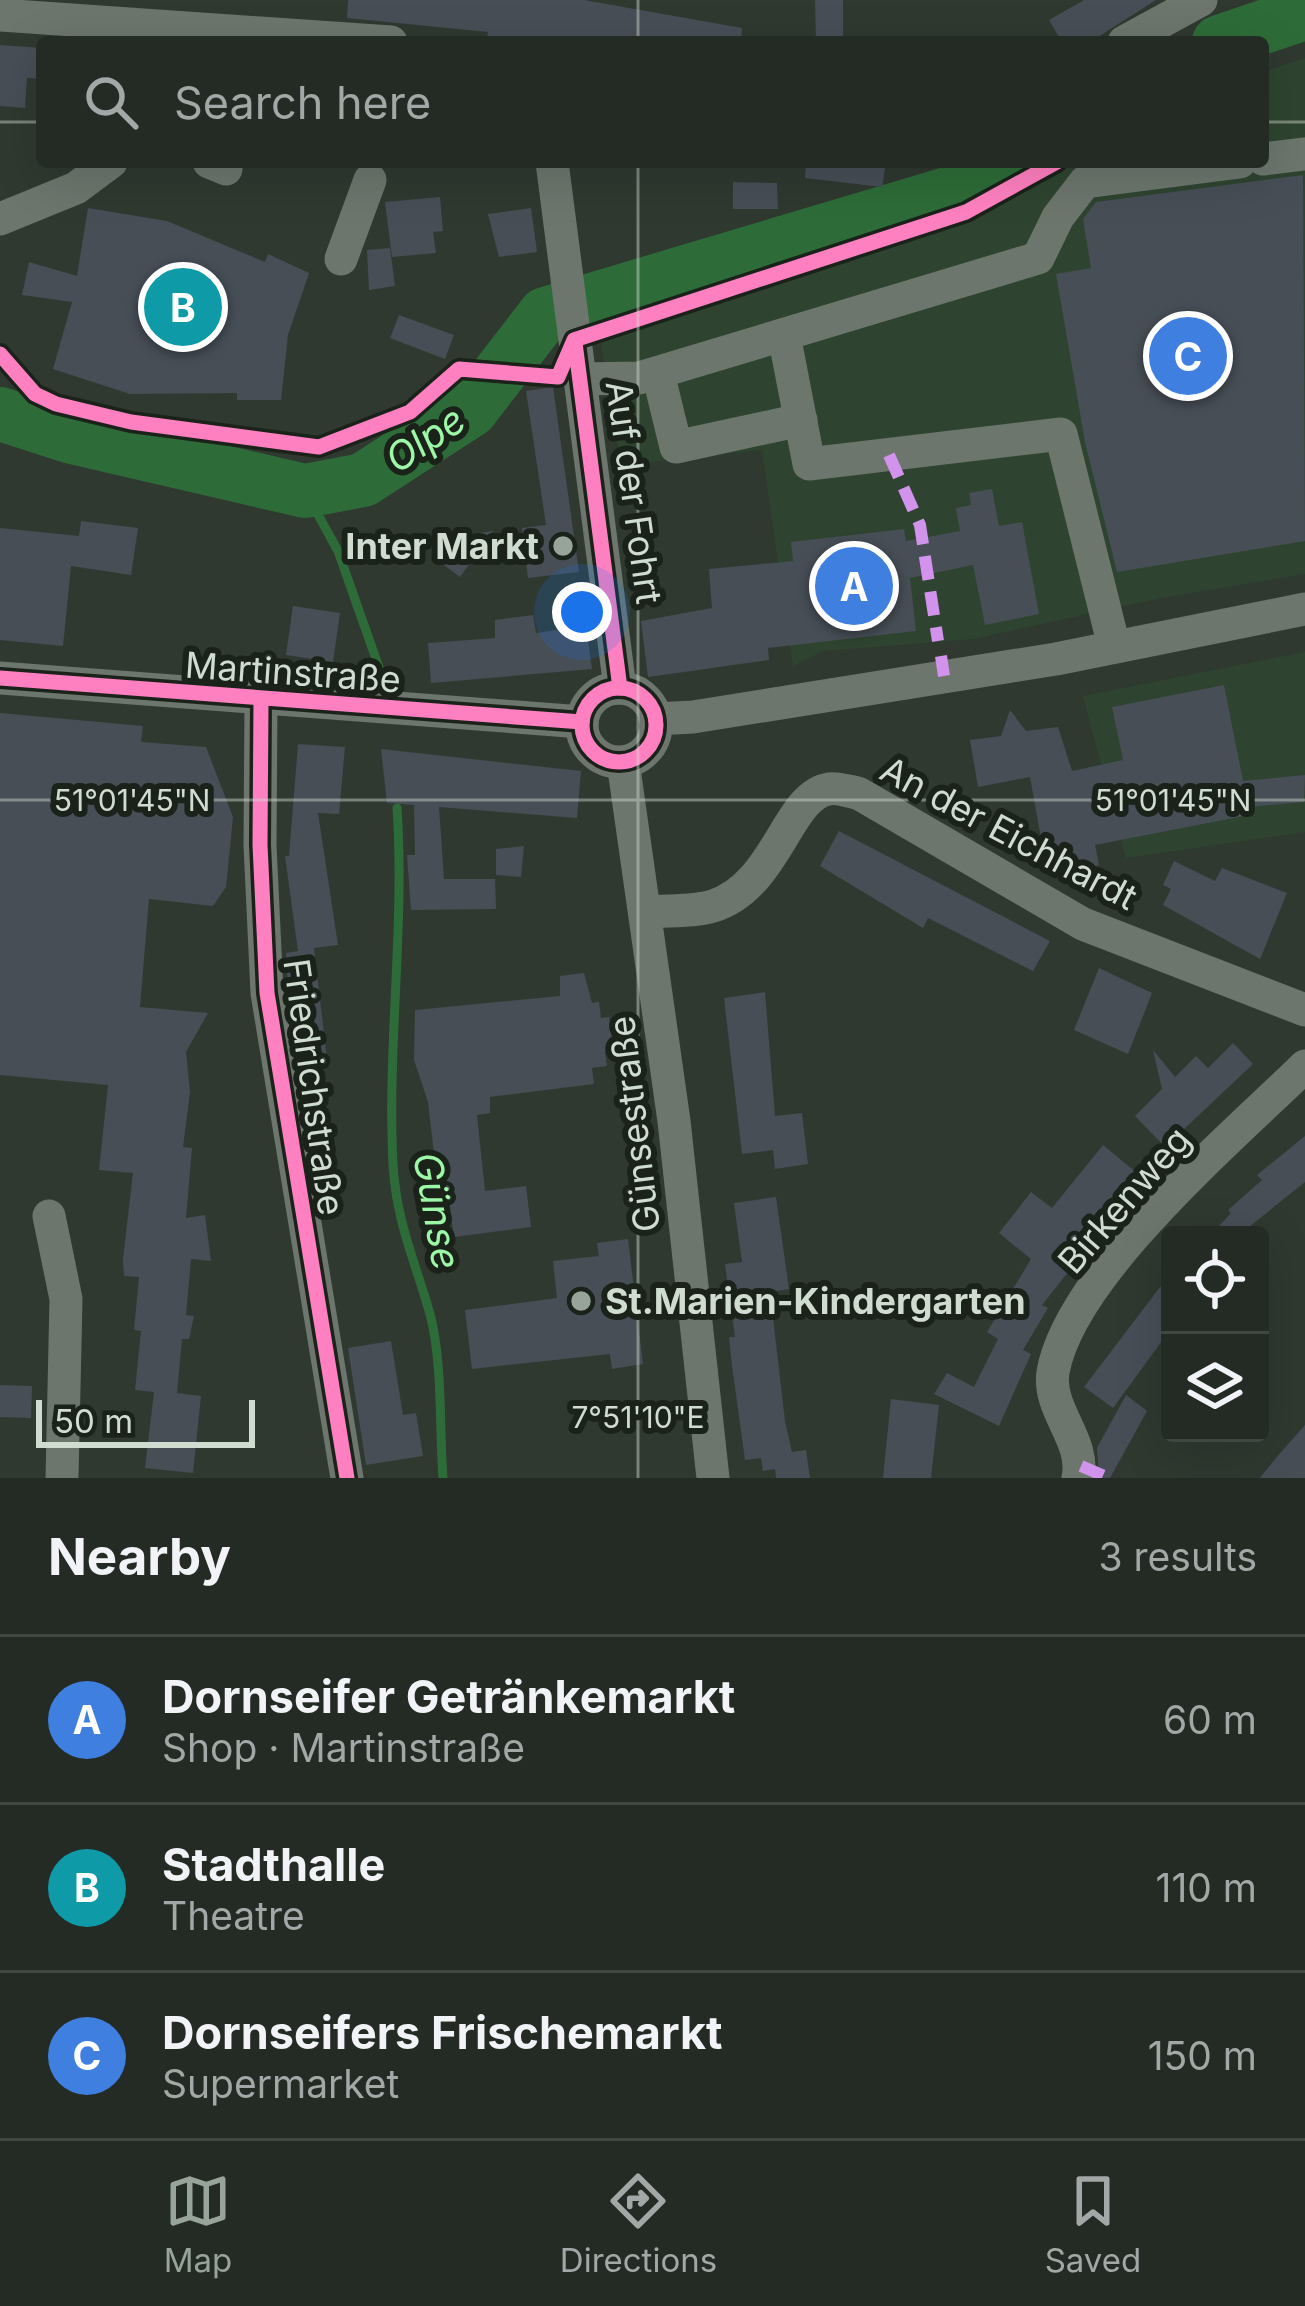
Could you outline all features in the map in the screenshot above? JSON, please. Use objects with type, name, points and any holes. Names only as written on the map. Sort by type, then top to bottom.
[{"type":"street","points":[[1135,36],[1201,0]]},
{"type":"street","points":[[0,15],[302,36]]},
{"type":"street","points":[[1269,158],[1305,154]]},
{"type":"street","points":[[0,219],[76,188],[103,168]]},
{"type":"street","name":"Auf der Fohrt","points":[[553,168],[620,688]]},
{"type":"street","points":[[580,380],[639,379],[1038,258],[1058,218],[1085,182],[1194,168]]},
{"type":"street","points":[[341,259],[370,180]]},
{"type":"street","points":[[784,334],[809,464],[1061,434],[1114,646]]},
{"type":"street","points":[[658,373],[676,447],[800,420]]},
{"type":"street","points":[[655,719],[716,714],[1305,609]]},
{"type":"street","name":"Martinstraße","points":[[0,679],[582,722]]},
{"type":"street","points":[[620,688],[639,694],[655,719],[649,748],[623,762],[593,752],[582,722],[599,694],[620,688]]},
{"type":"street","name":"Friedrichstraße","points":[[262,701],[260,845],[267,993],[347,1478]]},
{"type":"street","name":"Günsestraße","points":[[623,762],[647,912],[713,1478]]},
{"type":"street","name":"An der Eichhardt","points":[[647,912],[714,906],[751,883],[771,864],[803,803],[829,789],[857,794],[1083,924],[1305,1010]]},
{"type":"street","name":"Birkenweg","points":[[1078,1478],[1075,1444],[1052,1393],[1054,1369],[1077,1316],[1138,1234],[1305,1066]]},
{"type":"street","points":[[49,1216],[66,1299],[62,1478]]},
{"type":"shaded area","points":[[1305,58],[1305,574],[1161,598],[973,639],[823,651],[793,666],[762,450],[621,465],[601,342],[969,218],[1065,168],[1269,168],[1269,70]]},
{"type":"shaded area","points":[[1305,652],[1305,832],[1126,858],[1083,696]]},
{"type":"building","points":[[348,0],[584,0],[742,28],[741,36],[487,36],[488,32],[347,18]]},
{"type":"building","points":[[815,0],[843,0],[843,36],[816,36]]},
{"type":"building","points":[[1084,0],[1156,0],[1099,36],[1058,36],[1049,20]]},
{"type":"building","points":[[0,45],[36,48],[36,79],[27,78],[25,108],[0,106]]},
{"type":"building","points":[[806,168],[885,168],[882,187],[805,178]]},
{"type":"building","points":[[1303,175],[1305,541],[1117,572],[1085,442],[1056,274],[1091,268],[1083,219],[1096,202]]},
{"type":"building","points":[[733,182],[777,183],[778,209],[733,209]]},
{"type":"building","points":[[440,197],[443,231],[433,232],[436,253],[392,257],[385,202]]},
{"type":"building","points":[[88,208],[167,221],[265,262],[268,254],[309,273],[288,335],[281,400],[237,400],[237,393],[130,394],[53,369],[72,302],[22,295],[29,262],[77,276]]},
{"type":"building","points":[[531,208],[537,252],[499,257],[488,214]]},
{"type":"building","points":[[390,248],[395,286],[369,290],[367,250]]},
{"type":"building","points":[[399,315],[454,335],[445,359],[390,338]]},
{"type":"building","points":[[553,387],[579,572],[528,578],[522,528],[546,525],[526,391]]},
{"type":"building","points":[[992,489],[999,526],[1022,522],[1039,614],[985,625],[973,565],[910,578],[916,631],[768,648],[769,660],[648,677],[641,621],[712,608],[709,569],[793,561],[791,542],[904,529],[906,541],[960,531],[956,508],[971,505],[969,493]]},
{"type":"building","points":[[81,521],[138,528],[131,575],[71,566],[63,646],[0,640],[0,528],[79,536]]},
{"type":"building","points":[[493,531],[460,577],[440,562],[459,536]]},
{"type":"building","points":[[293,606],[340,613],[333,662],[286,655]]},
{"type":"building","points":[[533,615],[536,633],[586,626],[592,669],[431,683],[428,643],[495,638],[495,620]]},
{"type":"building","points":[[1224,685],[1243,781],[1305,775],[1304,802],[1248,807],[1249,815],[1095,845],[1099,865],[1058,873],[1057,864],[1046,866],[1030,777],[978,787],[970,740],[1001,736],[1010,710],[1026,731],[1058,727],[1072,771],[1123,760],[1112,707]]},
{"type":"building","points":[[0,713],[143,726],[141,742],[206,747],[233,817],[226,887],[213,906],[149,899],[140,1007],[208,1013],[186,1052],[190,1092],[183,1147],[192,1148],[186,1218],[205,1215],[211,1261],[191,1259],[186,1315],[194,1316],[189,1339],[182,1339],[177,1393],[201,1396],[193,1473],[145,1468],[154,1392],[135,1390],[141,1331],[134,1330],[139,1277],[124,1276],[123,1259],[133,1173],[99,1170],[108,1085],[0,1075]]},
{"type":"building","points":[[298,744],[345,747],[339,814],[318,813],[338,945],[314,948],[327,1060],[300,1064],[288,988],[286,953],[298,951],[285,856],[289,856]]},
{"type":"building","points":[[381,749],[581,771],[577,818],[439,807],[444,879],[495,879],[496,909],[411,910],[407,855],[415,855],[414,805],[387,803]]},
{"type":"building","points":[[839,831],[1050,941],[1033,971],[928,918],[923,928],[820,866]]},
{"type":"building","points":[[524,846],[521,877],[496,875],[496,849]]},
{"type":"building","points":[[1174,861],[1215,881],[1222,868],[1287,893],[1260,959],[1163,905],[1171,889],[1163,885]]},
{"type":"building","points":[[1099,968],[1152,993],[1128,1054],[1074,1030]]},
{"type":"building","points":[[584,973],[592,1003],[599,1002],[601,1018],[609,1017],[613,1051],[605,1052],[607,1066],[592,1068],[594,1084],[490,1097],[490,1113],[477,1115],[485,1191],[526,1186],[531,1227],[454,1237],[448,1195],[439,1196],[428,1102],[414,1060],[415,1010],[560,996],[560,976]]},
{"type":"building","points":[[765,992],[775,1116],[802,1113],[808,1164],[775,1169],[773,1150],[742,1154],[724,998]]},
{"type":"building","points":[[1233,1043],[1253,1064],[1165,1147],[1135,1116],[1162,1089],[1153,1050],[1175,1077],[1196,1056],[1208,1068]]},
{"type":"building","points":[[1305,1136],[1305,1182],[1250,1226],[1219,1226],[1231,1213],[1228,1210],[1262,1180],[1257,1175]]},
{"type":"building","points":[[1103,1145],[1143,1178],[1042,1305],[1048,1308],[1023,1350],[1031,1354],[999,1426],[934,1394],[947,1373],[974,1387],[998,1339],[987,1332],[1031,1259],[999,1233],[1031,1192],[1052,1208]]},
{"type":"building","points":[[776,1197],[789,1289],[770,1292],[785,1421],[792,1452],[806,1450],[810,1478],[776,1478],[775,1469],[763,1471],[761,1458],[745,1460],[732,1366],[729,1337],[735,1337],[725,1264],[742,1262],[734,1203]]},
{"type":"building","name":"St.Marien-Kindergarten","points":[[628,1239],[643,1364],[612,1369],[610,1354],[472,1369],[465,1310],[557,1298],[553,1261],[599,1256],[597,1243]]},
{"type":"building","points":[[1161,1286],[1161,1342],[1113,1408],[1084,1387]]},
{"type":"building","points":[[391,1341],[403,1415],[416,1413],[423,1456],[366,1465],[348,1348]]},
{"type":"building","points":[[0,1385],[32,1386],[31,1418],[0,1417]]},
{"type":"building","points":[[1126,1395],[1147,1411],[1110,1478],[1099,1478],[1097,1448]]},
{"type":"building","points":[[891,1399],[939,1405],[931,1478],[883,1478]]},
{"type":"building","points":[[1305,1425],[1305,1478],[1260,1478],[1275,1459]]},
{"type":"waterway","name":"Olpe","points":[[1237,36],[1305,13]]},
{"type":"waterway","name":"Olpe","points":[[0,414],[72,437],[305,491],[363,480],[471,410],[545,314],[957,191],[997,168]]},
{"type":"waterway","name":"Günse","points":[[305,491],[338,551],[382,676]]},
{"type":"waterway","name":"Günse","points":[[397,808],[393,1164],[402,1223],[434,1333],[443,1478]]},
{"type":"marked path","points":[[889,455],[920,525],[938,641]]},
{"type":"marked path","points":[[941,656],[944,676]]},
{"type":"marked path","points":[[1081,1466],[1109,1478]]},
{"type":"cycle path","points":[[0,354],[35,394],[56,404],[131,422],[319,447],[410,412],[459,369],[558,377],[574,340],[966,212],[1046,168]]},
{"type":"cycle path","points":[[575,343],[620,688]]},
{"type":"cycle path","points":[[0,678],[582,722]]},
{"type":"cycle path","points":[[619,688],[645,699],[656,725],[645,751],[619,762],[593,751],[582,725],[593,699],[619,688]]},
{"type":"cycle path","points":[[261,701],[260,845],[267,993],[347,1478]]},
{"type":"place","name":"Stadthalle","points":[[183,307]]},
{"type":"place","name":"Dornseifers Frischemarkt","points":[[1188,356]]},
{"type":"place","name":"Inter Markt","points":[[563,546]]},
{"type":"place","name":"Dornseifer Getränkemarkt","points":[[854,586]]},
{"type":"place","name":"St.Marien-Kindergarten","points":[[581,1301]]}]
